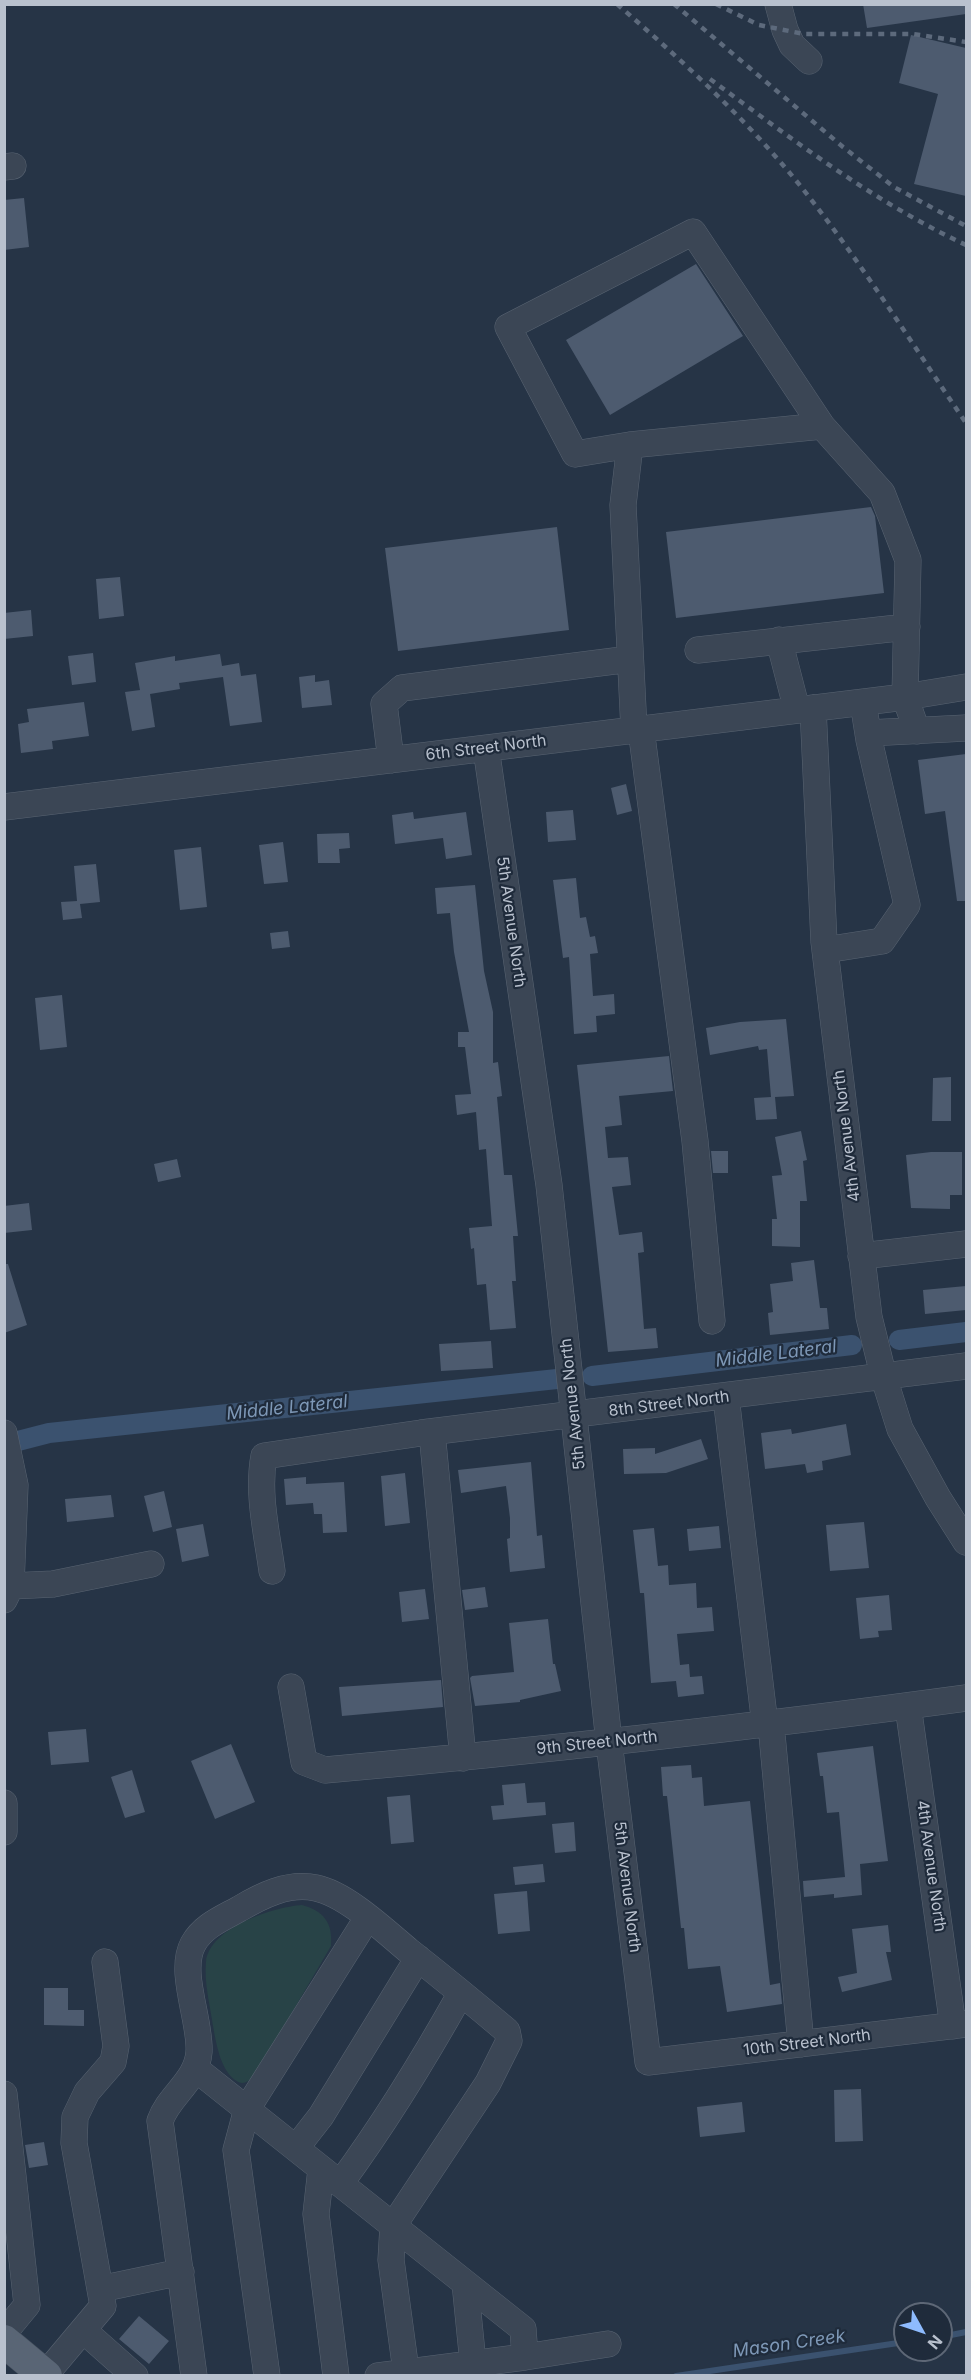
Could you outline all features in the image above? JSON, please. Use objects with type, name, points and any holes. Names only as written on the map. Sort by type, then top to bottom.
[{"type":"main road","points":[[4,2341],[45,2375]]},
{"type":"street","points":[[778,4],[792,45],[808,61]]},
{"type":"street","points":[[822,426],[630,444],[575,454],[508,327],[693,232],[822,426],[882,493],[908,561],[905,697],[917,731]]},
{"type":"street","points":[[630,444],[623,505],[630,659],[695,1141],[712,1322]]},
{"type":"street","points":[[698,650],[907,627]]},
{"type":"street","name":"4th Avenue North","points":[[779,640],[805,709],[825,950],[869,1317],[884,1378],[900,1429],[938,1498],[966,1542]]},
{"type":"street","points":[[391,760],[384,704],[402,688],[630,659]]},
{"type":"street","name":"6th Street North","points":[[4,807],[905,697],[966,687]]},
{"type":"street","points":[[825,950],[882,941],[907,905],[863,702]]},
{"type":"street","points":[[868,733],[966,728]]},
{"type":"street","name":"5th Avenue North","points":[[486,748],[549,1185],[609,1742],[648,2062]]},
{"type":"street","points":[[861,1256],[966,1244]]},
{"type":"street","name":"8th Street North","points":[[272,1571],[261,1473],[264,1456],[432,1432],[884,1378],[966,1366]]},
{"type":"street","points":[[726,1397],[768,1724],[801,2044]]},
{"type":"street","points":[[432,1432],[463,1758]]},
{"type":"street","points":[[4,1433],[15,1485],[8,1593],[151,1564]]},
{"type":"street","name":"9th Street North","points":[[291,1687],[304,1762],[325,1770],[609,1742],[966,1698]]},
{"type":"street","name":"4th Avenue North","points":[[908,1706],[960,2025]]},
{"type":"street","points":[[4,1803],[4,1832]]},
{"type":"street","points":[[194,2376],[160,2121],[164,2110],[196,2069],[199,2050],[188,1964],[192,1946],[204,1929],[263,1895],[292,1887],[316,1888],[340,1899],[368,1917],[507,2031],[509,2041],[488,2083],[393,2226],[391,2260],[406,2371]]},
{"type":"street","points":[[267,2376],[236,2150],[247,2109],[368,1917]]},
{"type":"street","points":[[296,2148],[321,2116],[418,1958]]},
{"type":"street","points":[[45,2375],[103,2306],[74,2143],[75,2117],[87,2092],[113,2062],[116,2046],[105,1962]]},
{"type":"street","points":[[336,2376],[316,2214],[331,2176],[366,2148],[415,2073],[462,1993]]},
{"type":"street","name":"10th Street North","points":[[648,2062],[960,2025]]},
{"type":"street","points":[[196,2069],[523,2329],[525,2357]]},
{"type":"street","points":[[4,2094],[27,2305],[4,2333]]},
{"type":"street","points":[[99,2289],[181,2272]]},
{"type":"street","points":[[465,2283],[473,2363]]},
{"type":"street","points":[[83,2330],[135,2376]]},
{"type":"street","points":[[378,2376],[608,2344]]},
{"type":"green space","points":[[302,1905],[316,1911],[326,1919],[329,1925],[331,1946],[260,2067],[250,2080],[239,2082],[230,2075],[219,2055],[206,1978],[206,1962],[210,1950],[218,1939],[244,1922],[275,1910]]},
{"type":"building","points":[[863,4],[966,4],[966,14],[867,28]]},
{"type":"building","points":[[911,35],[966,48],[966,196],[914,184],[938,94],[899,83]]},
{"type":"building","points":[[24,198],[29,247],[4,250],[4,200]]},
{"type":"building","points":[[696,264],[743,336],[610,415],[566,340]]},
{"type":"building","points":[[871,507],[875,516],[884,593],[676,618],[666,532]]},
{"type":"building","points":[[557,527],[569,630],[398,651],[385,548]]},
{"type":"building","points":[[120,577],[124,616],[99,619],[96,579]]},
{"type":"building","points":[[31,610],[33,636],[4,639],[4,613]]},
{"type":"building","points":[[93,653],[96,682],[72,685],[68,656]]},
{"type":"building","points":[[220,654],[222,666],[239,663],[241,676],[256,674],[262,722],[230,726],[223,677],[179,683],[180,689],[150,694],[155,727],[132,731],[125,692],[140,690],[135,663],[175,656],[175,661]]},
{"type":"building","points":[[315,675],[315,682],[329,680],[332,705],[302,708],[299,677]]},
{"type":"building","points":[[84,702],[89,736],[52,741],[53,749],[21,753],[18,724],[29,722],[27,709]]},
{"type":"building","points":[[966,754],[966,901],[957,901],[945,811],[925,814],[918,760]]},
{"type":"building","points":[[626,784],[632,811],[617,815],[611,788]]},
{"type":"building","points":[[573,810],[576,840],[548,842],[546,812]]},
{"type":"building","points":[[413,812],[414,819],[466,812],[472,855],[446,859],[443,838],[395,844],[392,815]]},
{"type":"building","points":[[349,833],[350,848],[339,849],[340,863],[318,863],[317,834]]},
{"type":"building","points":[[283,842],[288,882],[264,884],[259,845]]},
{"type":"building","points":[[201,847],[207,907],[180,910],[174,850]]},
{"type":"building","points":[[96,864],[100,902],[80,904],[82,918],[63,920],[61,902],[77,901],[74,866]]},
{"type":"building","points":[[576,878],[580,918],[586,917],[590,937],[595,936],[598,953],[590,954],[593,996],[614,994],[615,1014],[596,1016],[597,1032],[574,1034],[569,957],[563,958],[553,880]]},
{"type":"building","points":[[475,885],[484,971],[493,1012],[493,1063],[498,1062],[502,1096],[497,1097],[504,1175],[512,1175],[518,1236],[513,1236],[516,1281],[512,1281],[516,1328],[490,1330],[486,1284],[477,1285],[474,1248],[471,1249],[469,1228],[492,1226],[486,1149],[479,1150],[476,1112],[457,1115],[455,1095],[471,1094],[465,1047],[458,1047],[458,1032],[469,1032],[454,952],[450,913],[437,914],[435,888]]},
{"type":"building","points":[[288,931],[290,947],[272,949],[270,933]]},
{"type":"building","points":[[62,995],[67,1047],[40,1050],[35,998]]},
{"type":"building","points":[[786,1019],[794,1096],[775,1097],[777,1119],[756,1120],[754,1098],[771,1097],[767,1049],[759,1050],[758,1046],[710,1055],[706,1028],[740,1022]]},
{"type":"building","points":[[669,1056],[673,1091],[619,1096],[622,1125],[605,1127],[608,1158],[628,1157],[631,1185],[612,1187],[619,1235],[642,1232],[644,1252],[638,1253],[644,1329],[656,1328],[658,1348],[608,1352],[577,1065]]},
{"type":"building","points":[[951,1077],[951,1121],[932,1121],[933,1078]]},
{"type":"building","points":[[801,1131],[807,1160],[803,1161],[807,1201],[800,1201],[800,1247],[772,1246],[772,1219],[777,1219],[772,1176],[782,1175],[775,1137]]},
{"type":"building","points":[[711,1151],[728,1151],[728,1173],[713,1173]]},
{"type":"building","points":[[962,1152],[962,1195],[950,1195],[950,1209],[911,1208],[906,1155]]},
{"type":"building","points":[[177,1159],[181,1177],[158,1182],[154,1164]]},
{"type":"building","points":[[29,1203],[32,1230],[4,1233],[4,1206]]},
{"type":"building","points":[[814,1260],[820,1308],[827,1308],[829,1329],[770,1335],[768,1313],[773,1312],[770,1284],[793,1281],[791,1263]]},
{"type":"building","points":[[4,1264],[8,1264],[27,1325],[4,1333]]},
{"type":"building","points":[[966,1286],[966,1310],[925,1314],[923,1290]]},
{"type":"building","points":[[491,1341],[493,1368],[441,1371],[439,1344]]},
{"type":"building","points":[[846,1424],[851,1455],[822,1461],[823,1470],[807,1473],[805,1464],[765,1469],[761,1433],[791,1429],[792,1434]]},
{"type":"building","points":[[701,1439],[708,1459],[666,1473],[624,1474],[623,1449],[655,1448],[655,1454]]},
{"type":"building","points":[[531,1462],[537,1536],[542,1535],[545,1568],[510,1572],[507,1539],[510,1538],[510,1518],[506,1486],[461,1493],[458,1470]]},
{"type":"building","points":[[405,1473],[410,1523],[385,1526],[381,1476]]},
{"type":"building","points":[[306,1477],[306,1484],[344,1482],[347,1532],[323,1533],[322,1514],[314,1514],[313,1503],[286,1505],[284,1479]]},
{"type":"building","points":[[164,1491],[172,1527],[153,1532],[144,1496]]},
{"type":"building","points":[[111,1495],[114,1517],[67,1522],[65,1499]]},
{"type":"building","points":[[864,1522],[869,1568],[830,1571],[826,1525]]},
{"type":"building","points":[[203,1524],[209,1556],[182,1562],[176,1529]]},
{"type":"building","points":[[719,1526],[721,1548],[689,1551],[687,1529]]},
{"type":"building","points":[[654,1528],[658,1566],[668,1565],[669,1585],[696,1583],[697,1608],[712,1607],[714,1631],[677,1634],[680,1665],[689,1664],[690,1677],[702,1676],[704,1694],[678,1697],[676,1681],[651,1683],[644,1593],[640,1593],[633,1530]]},
{"type":"building","points":[[485,1587],[488,1607],[465,1610],[462,1590]]},
{"type":"building","points":[[425,1589],[429,1619],[402,1622],[399,1592]]},
{"type":"building","points":[[889,1595],[892,1630],[878,1631],[879,1637],[860,1639],[856,1598]]},
{"type":"building","points":[[548,1619],[553,1664],[555,1664],[561,1691],[520,1700],[520,1702],[475,1706],[470,1678],[472,1676],[514,1672],[509,1623]]},
{"type":"building","points":[[441,1680],[443,1707],[342,1716],[339,1687]]},
{"type":"building","points":[[86,1729],[89,1762],[51,1765],[48,1732]]},
{"type":"building","points":[[231,1744],[255,1802],[215,1819],[191,1761]]},
{"type":"building","points":[[873,1746],[888,1861],[860,1864],[862,1895],[834,1898],[834,1894],[804,1897],[803,1881],[845,1877],[839,1812],[827,1813],[823,1776],[820,1776],[817,1753]]},
{"type":"building","points":[[691,1765],[692,1778],[702,1777],[704,1806],[750,1801],[770,1985],[780,1983],[782,2004],[727,2012],[720,1966],[688,1969],[684,1928],[681,1928],[667,1796],[663,1796],[661,1767]]},
{"type":"building","points":[[132,1770],[145,1812],[125,1818],[111,1777]]},
{"type":"building","points":[[525,1783],[527,1803],[545,1802],[546,1815],[493,1820],[491,1806],[504,1805],[502,1785]]},
{"type":"building","points":[[410,1795],[414,1842],[391,1844],[387,1797]]},
{"type":"building","points":[[574,1822],[576,1851],[555,1853],[552,1824]]},
{"type":"building","points":[[543,1864],[545,1882],[515,1885],[513,1867]]},
{"type":"building","points":[[527,1891],[530,1931],[498,1934],[494,1894]]},
{"type":"building","points":[[888,1925],[891,1952],[886,1952],[892,1980],[842,1992],[838,1977],[857,1973],[852,1929]]},
{"type":"building","points":[[44,1988],[68,1988],[68,2010],[84,2010],[84,2026],[44,2025]]},
{"type":"building","points":[[861,2089],[863,2141],[835,2142],[834,2090]]},
{"type":"building","points":[[742,2102],[745,2132],[700,2137],[697,2107]]},
{"type":"building","points":[[44,2142],[48,2165],[29,2168],[25,2145]]},
{"type":"building","points":[[139,2316],[169,2341],[149,2364],[119,2339]]},
{"type":"waterway","name":"Middle Lateral","points":[[899,1340],[966,1332]]},
{"type":"waterway","name":"Middle Lateral","points":[[592,1376],[852,1345]]},
{"type":"waterway","name":"Middle Lateral","points":[[18,1441],[49,1433],[557,1379]]},
{"type":"waterway","name":"Mason Creek","points":[[953,2335],[966,2332]]},
{"type":"waterway","name":"Mason Creek","points":[[676,2376],[893,2344]]},
{"type":"railway","points":[[617,4],[718,96],[788,171],[851,253],[966,423]]},
{"type":"railway","points":[[674,4],[843,147],[894,187],[966,226]]},
{"type":"railway","points":[[716,4],[759,25],[804,34],[913,34],[966,42]]},
{"type":"railway","points":[[710,79],[803,147],[866,189],[966,245]]}]
